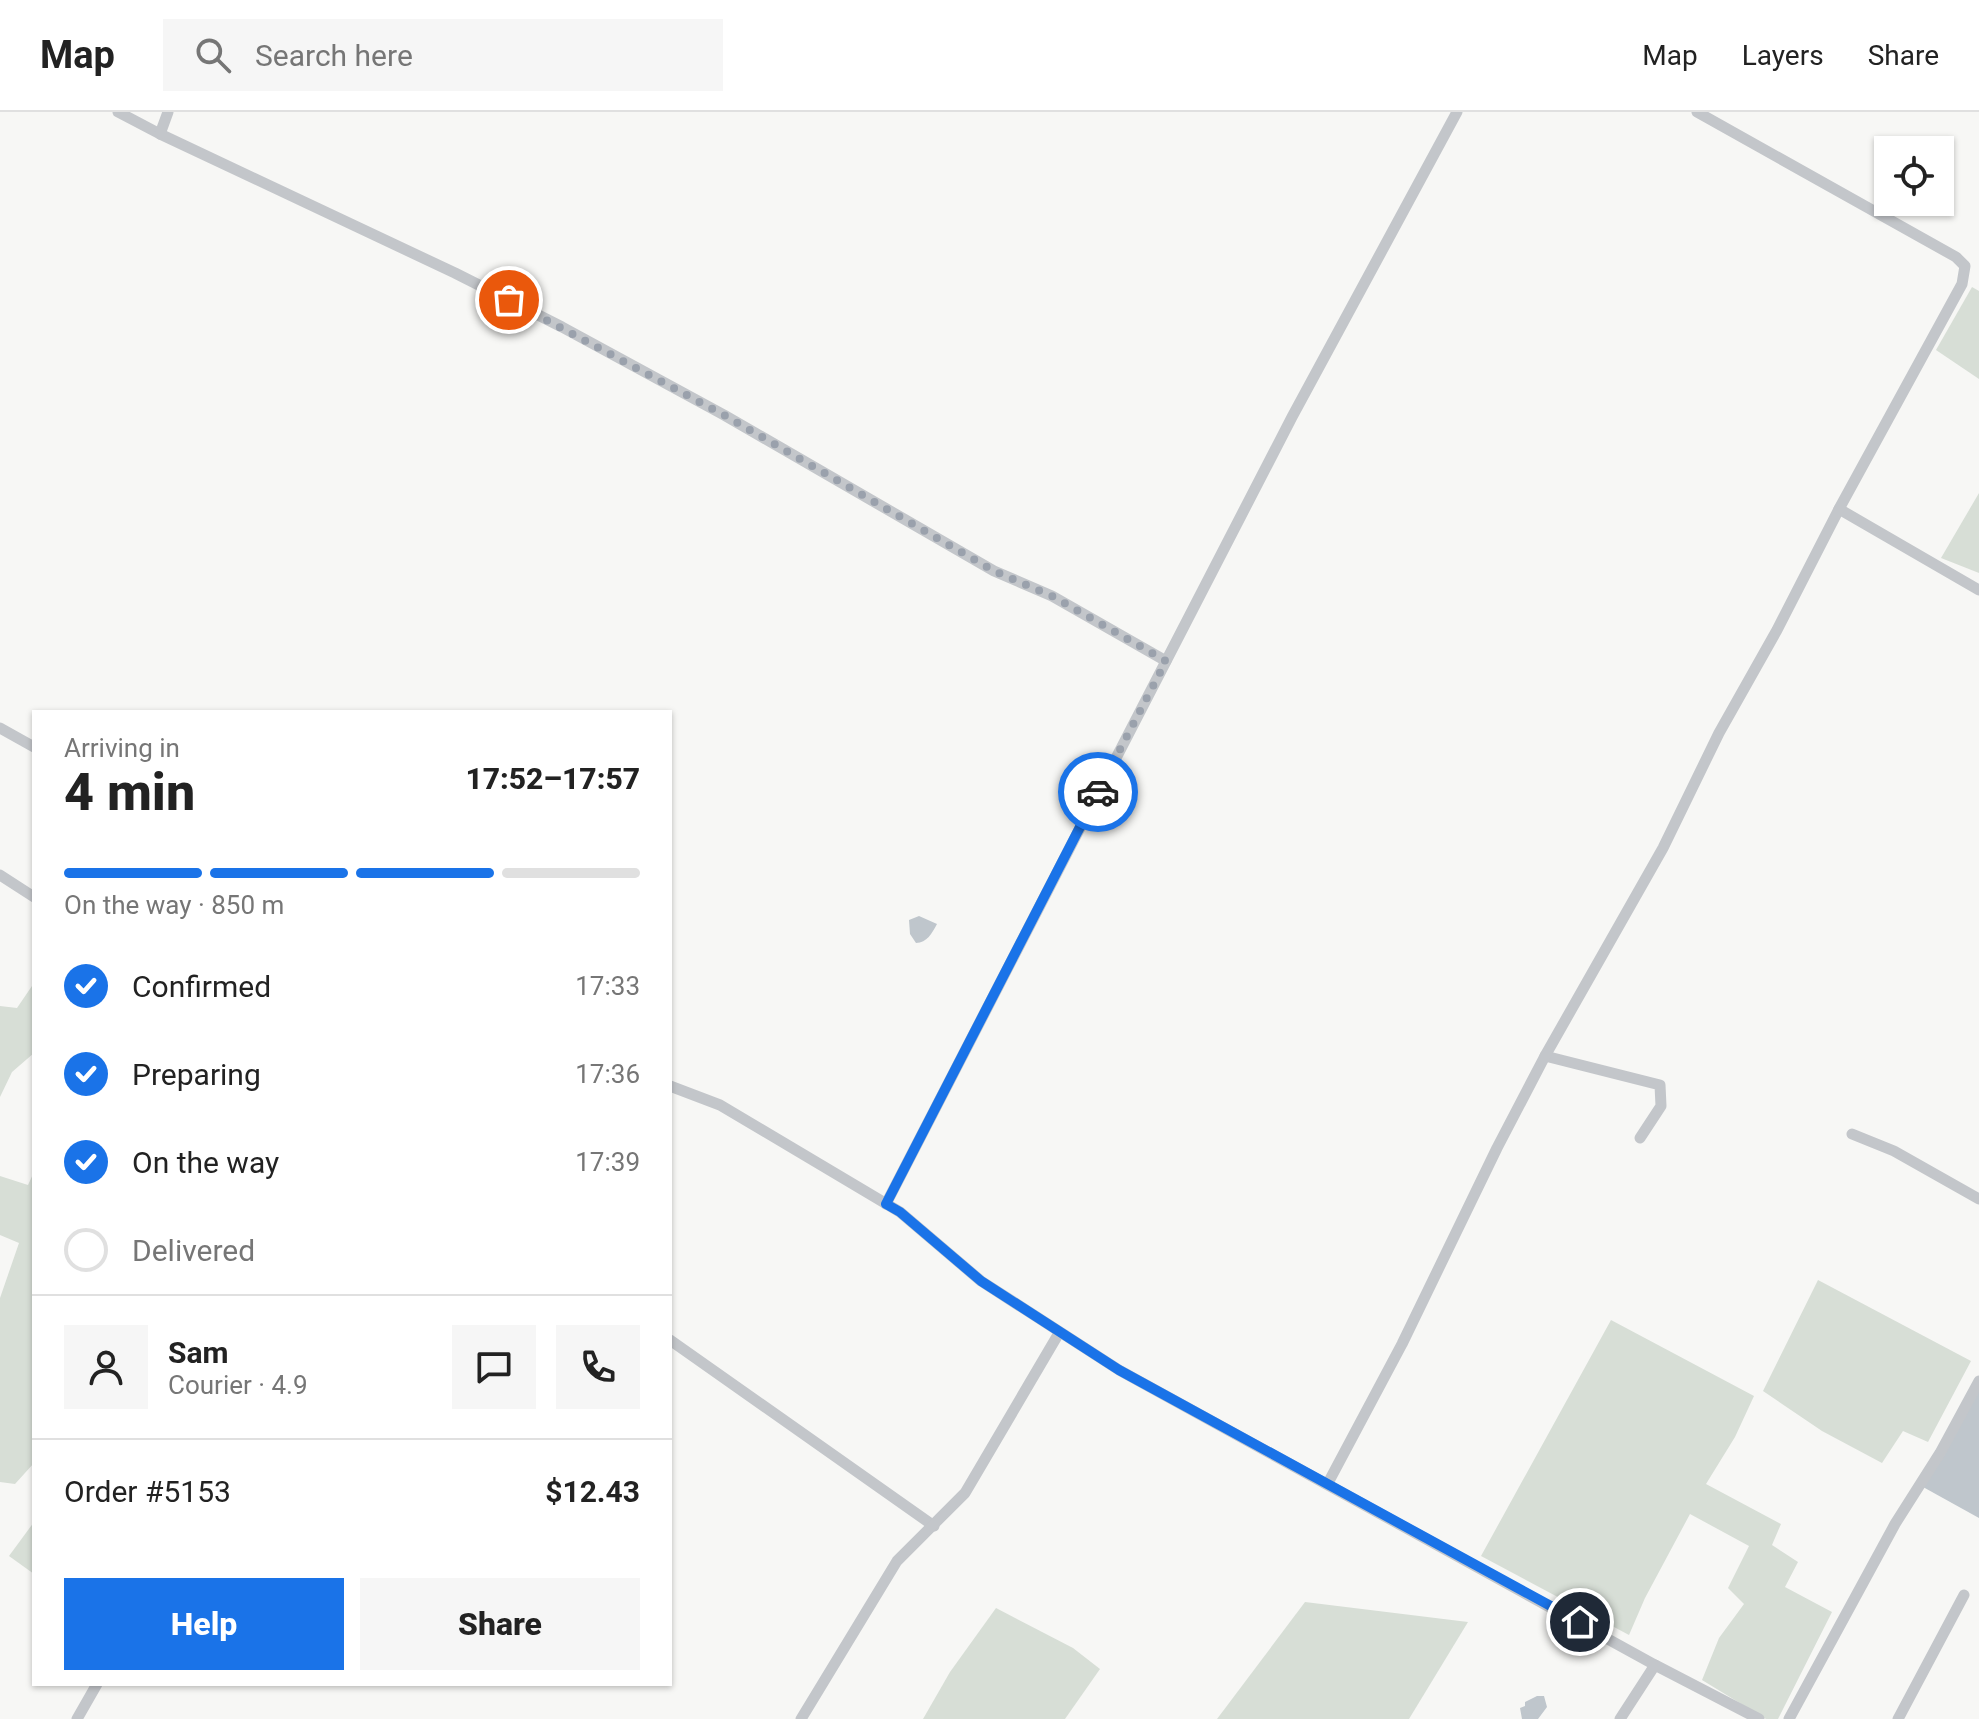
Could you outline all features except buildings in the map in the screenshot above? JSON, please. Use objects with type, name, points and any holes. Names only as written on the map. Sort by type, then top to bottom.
[{"type":"street","points":[[118,112],[562,327],[724,415],[994,571],[1052,596],[1166,661]]},
{"type":"street","points":[[160,134],[168,112]]},
{"type":"street","points":[[886,1204],[1292,417],[1457,112]]},
{"type":"street","points":[[1328,1483],[1402,1344],[1545,1056],[1663,848],[1719,733],[1962,284],[1965,266],[1956,257],[1697,112]]},
{"type":"street","points":[[1839,509],[1979,590]]},
{"type":"street","points":[[0,728],[32,746]]},
{"type":"street","points":[[0,875],[32,896]]},
{"type":"street","points":[[1545,1056],[1660,1085],[1661,1106],[1640,1138]]},
{"type":"street","points":[[672,1087],[720,1105],[900,1212],[981,1281],[1119,1370],[1759,1719]]},
{"type":"street","points":[[1852,1134],[1894,1151],[1979,1199]]},
{"type":"street","points":[[801,1719],[897,1561],[965,1493],[1059,1333]]},
{"type":"street","points":[[672,1341],[934,1526]]},
{"type":"street","points":[[1789,1719],[1895,1524],[1940,1453],[1979,1381]]},
{"type":"street","points":[[1898,1719],[1964,1595]]},
{"type":"street","points":[[1620,1719],[1655,1665]]},
{"type":"street","points":[[77,1719],[96,1686]]},
{"type":"shaded area","points":[[1972,287],[1979,291],[1979,379],[1936,350]]},
{"type":"shaded area","points":[[1979,493],[1979,573],[1941,558]]},
{"type":"shaded area","points":[[919,916],[937,924],[926,939],[916,943],[910,934],[909,920]]},
{"type":"shaded area","points":[[32,986],[32,1055],[12,1072],[0,1097],[0,1006],[17,1008]]},
{"type":"shaded area","points":[[0,1176],[28,1185],[32,1176],[32,1465],[15,1484],[0,1482],[0,1298],[19,1243],[0,1235]]},
{"type":"shaded area","points":[[1818,1280],[1971,1361],[1928,1442],[1903,1431],[1882,1463],[1822,1431],[1763,1391]]},
{"type":"shaded area","points":[[1611,1320],[1754,1396],[1735,1437],[1706,1484],[1781,1524],[1772,1545],[1798,1562],[1785,1587],[1832,1612],[1778,1719],[1766,1719],[1702,1680],[1719,1638],[1744,1604],[1728,1588],[1749,1546],[1690,1514],[1629,1635],[1481,1556]]},
{"type":"shaded area","points":[[1979,1389],[1979,1518],[1923,1487]]},
{"type":"shaded area","points":[[32,1525],[32,1573],[9,1556]]},
{"type":"shaded area","points":[[1305,1602],[1468,1622],[1409,1719],[1217,1719]]},
{"type":"shaded area","points":[[996,1608],[1073,1648],[1100,1669],[1065,1719],[923,1719],[950,1672]]},
{"type":"shaded area","points":[[1537,1696],[1544,1696],[1547,1707],[1538,1719],[1522,1719],[1520,1708]]},
{"type":"way so far","points":[[509,300],[724,415],[994,571],[1052,596],[1166,661],[1098,792]]},
{"type":"route","points":[[1098,792],[886,1204],[900,1212],[981,1281],[1119,1370],[1580,1622]]}]
